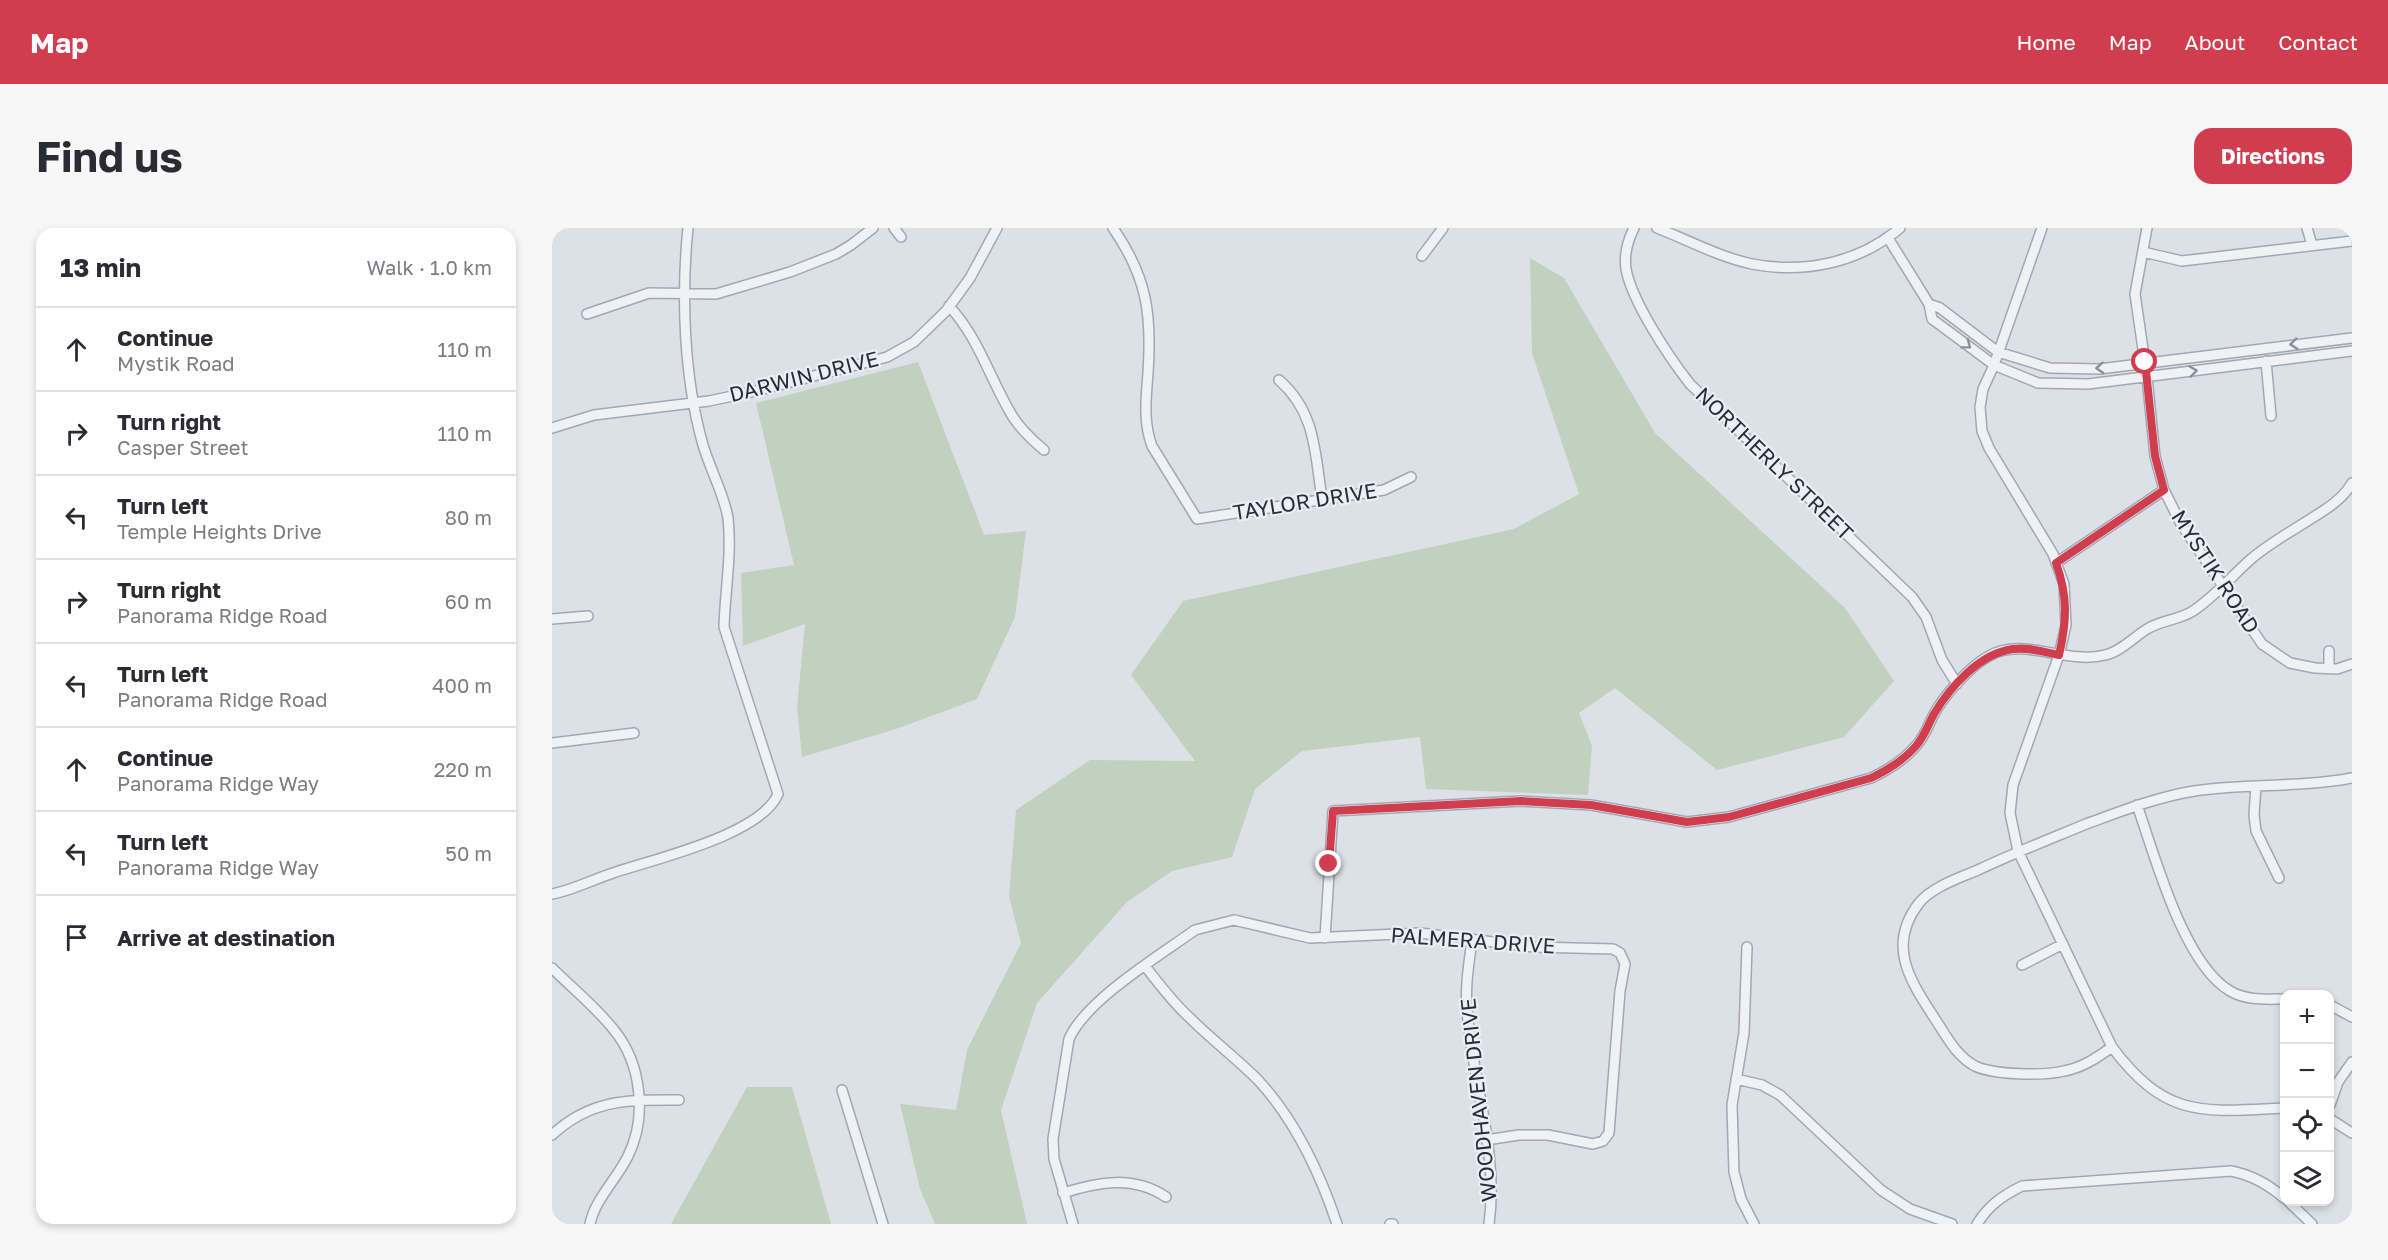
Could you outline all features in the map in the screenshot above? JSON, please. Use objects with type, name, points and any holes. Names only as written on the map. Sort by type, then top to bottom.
[{"type":"street","points":[[552,894],[673,855],[730,833],[752,821],[774,804],[778,794],[724,627],[731,553],[727,515],[702,444],[694,403],[683,275],[688,228]]},
{"type":"street","points":[[586,314],[649,292],[684,295],[716,294],[790,272],[836,254],[873,228]]},
{"type":"street","points":[[894,228],[901,237]]},
{"type":"street","name":"DARWIN DRIVE","points":[[552,428],[594,415],[694,403],[756,392],[874,362],[914,342],[926,332],[949,306],[976,269],[997,228]]},
{"type":"street","name":"TAYLOR DRIVE","points":[[1113,228],[1134,262],[1147,299],[1150,336],[1145,418],[1148,435],[1152,446],[1197,519],[1384,490],[1411,477]]},
{"type":"street","points":[[1422,256],[1443,228]]},
{"type":"street","name":"NORTHERLY STREET","points":[[1634,228],[1629,237],[1625,257],[1627,271],[1643,311],[1671,360],[1690,384],[1912,597],[1926,617],[1942,660],[1957,684]]},
{"type":"street","points":[[1657,228],[1730,258],[1752,264],[1791,268],[1831,263],[1863,252],[1888,238],[1900,228]]},
{"type":"street","points":[[2042,228],[1994,365],[1983,389],[1980,407],[1982,431],[1989,448],[2056,563],[2064,584],[2066,625],[2059,655],[2013,785],[2010,813],[2018,851],[2112,1047],[2127,1066],[2169,1101],[2212,1112],[2280,1108]]},
{"type":"street","name":"MYSTIK ROAD","points":[[2147,228],[2135,294],[2155,456],[2164,490],[2181,524],[2262,644],[2290,663],[2337,669],[2352,664]]},
{"type":"street","points":[[2307,228],[2312,245]]},
{"type":"street","points":[[1888,238],[1929,304],[1932,319],[1994,365],[2038,383],[2088,384],[2352,351]]},
{"type":"street","points":[[2143,252],[2182,261],[2352,241]]},
{"type":"street","points":[[1929,304],[1940,308],[1998,352],[2050,368],[2099,369],[2352,338]]},
{"type":"street","points":[[949,306],[972,335],[1010,412],[1030,439],[1044,450]]},
{"type":"street","points":[[2266,361],[2271,416]]},
{"type":"street","points":[[1279,380],[1290,390],[1305,411],[1312,436],[1322,499]]},
{"type":"street","points":[[1325,938],[1333,811],[1521,801],[1591,805],[1687,822],[1729,817],[1871,778],[1890,769],[1915,747],[1924,735],[1934,713],[1957,684],[1990,655],[2012,649],[2026,649],[2085,659],[2108,655],[2148,628],[2190,612],[2202,604],[2253,557],[2330,506],[2349,489],[2352,483]]},
{"type":"street","points":[[2056,563],[2164,490]]},
{"type":"street","points":[[552,619],[588,616]]},
{"type":"street","points":[[2329,651],[2329,668]]},
{"type":"street","points":[[552,743],[634,733]]},
{"type":"street","points":[[2112,1047],[2095,1059],[2063,1072],[1995,1073],[1968,1062],[1955,1050],[1912,983],[1904,959],[1903,938],[1920,902],[1941,887],[2018,851],[2137,805],[2192,791],[2234,786],[2295,786],[2352,778]]},
{"type":"street","points":[[2256,786],[2254,815],[2256,831],[2279,878]]},
{"type":"street","points":[[2137,805],[2174,910],[2206,969],[2214,979],[2231,992],[2249,998],[2280,999]]},
{"type":"street","name":"PALMERA DRIVE","points":[[1073,1224],[1054,1159],[1053,1139],[1069,1039],[1074,1028],[1089,1009],[1195,930],[1234,920],[1259,924],[1291,934],[1325,938],[1420,933],[1534,947],[1613,949],[1620,953],[1625,964],[1620,991],[1609,1133],[1603,1141],[1593,1144],[1548,1135],[1519,1135],[1486,1140]]},
{"type":"street","name":"WOODHAVEN DRIVE","points":[[1472,940],[1467,975],[1467,1010],[1490,1169],[1488,1224]]},
{"type":"street","points":[[2022,965],[2063,944]]},
{"type":"street","points":[[1748,947],[1743,1033],[1732,1105],[1734,1172],[1741,1199],[1754,1224]]},
{"type":"street","points":[[1145,966],[1165,992],[1190,1018],[1227,1049],[1260,1083],[1294,1129],[1316,1169],[1337,1224]]},
{"type":"street","points":[[552,968],[615,1030],[628,1053],[637,1079],[638,1126],[633,1146],[620,1173],[592,1211],[590,1224]]},
{"type":"street","points":[[2334,1007],[2352,1017]]},
{"type":"street","points":[[2332,1098],[2338,1082],[2352,1062]]},
{"type":"street","points":[[1736,1079],[1762,1085],[1780,1095],[1881,1190],[1910,1209],[1952,1224]]},
{"type":"street","points":[[842,1090],[883,1224]]},
{"type":"street","points":[[552,1135],[562,1125],[587,1111],[621,1101],[679,1100]]},
{"type":"street","points":[[2334,1117],[2352,1126]]},
{"type":"street","points":[[2334,1121],[2352,1133]]},
{"type":"street","points":[[1977,1224],[1998,1198],[2022,1186],[2231,1171],[2247,1174],[2268,1184],[2280,1193]]},
{"type":"street","points":[[1063,1193],[1095,1183],[1111,1181],[1152,1188],[1166,1197]]},
{"type":"street","points":[[2294,1206],[2312,1224]]},
{"type":"green space","points":[[1530,258],[1564,278],[1655,433],[1845,608],[1894,681],[1844,737],[1717,770],[1615,688],[1579,713],[1592,746],[1588,795],[1426,789],[1420,737],[1302,751],[1255,789],[1232,857],[1172,871],[1127,902],[1037,1003],[1001,1110],[1027,1224],[935,1224],[920,1189],[900,1104],[956,1110],[967,1050],[1021,943],[1009,896],[1016,810],[1090,760],[1195,761],[1131,675],[1183,601],[1514,529],[1579,494],[1532,353]]},
{"type":"green space","points":[[918,362],[984,535],[1026,531],[1015,617],[977,699],[896,729],[802,757],[797,707],[805,624],[743,646],[741,573],[794,565],[756,403]]},
{"type":"green space","points":[[747,1087],[792,1087],[831,1224],[671,1224]]},
{"type":"route","points":[[1329,864],[1333,811],[1521,801],[1591,805],[1687,822],[1729,817],[1871,778],[1890,769],[1915,747],[1924,735],[1934,713],[1968,672],[1990,655],[2012,649],[2026,649],[2059,655],[2066,625],[2064,584],[2056,563],[2164,490],[2155,456],[2145,362]]}]
